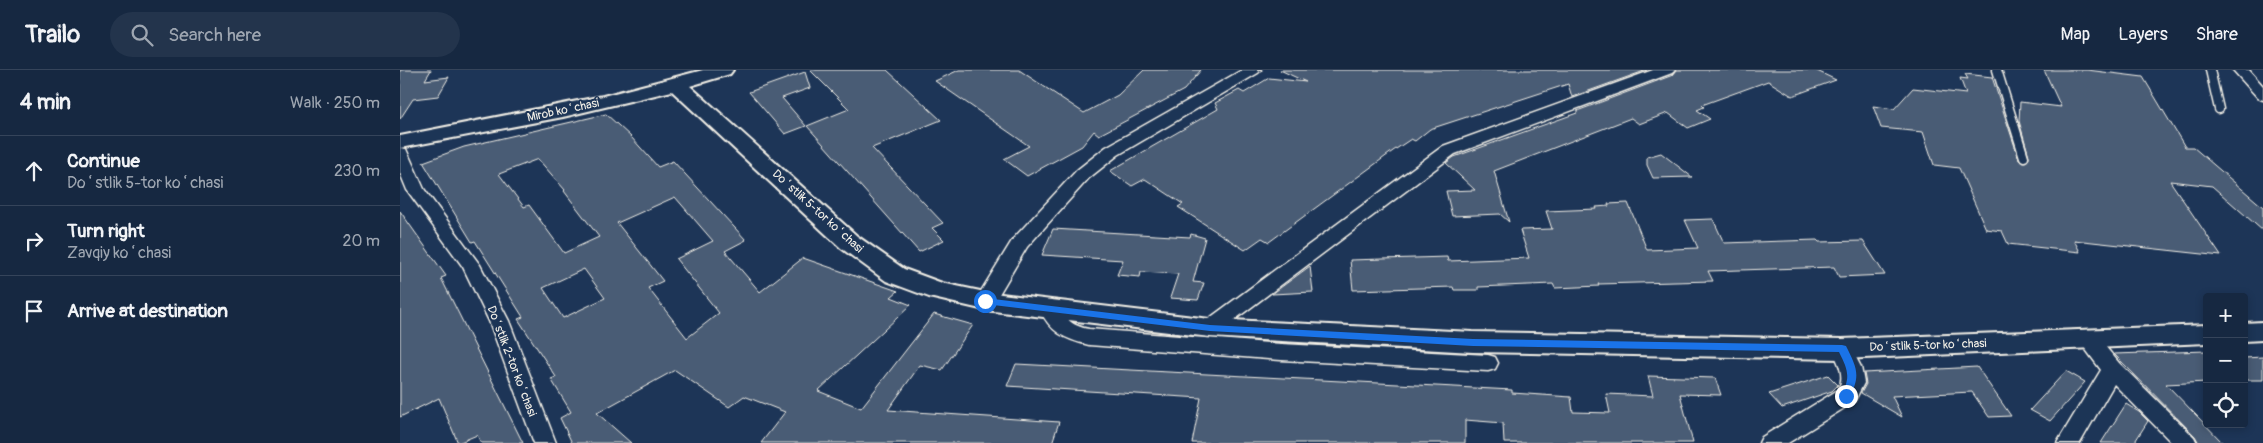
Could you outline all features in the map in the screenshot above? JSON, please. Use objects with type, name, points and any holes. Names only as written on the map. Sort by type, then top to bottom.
[{"type":"street","name":"Mirob koʻchasi","points":[[400,142],[505,122],[677,85],[723,70]]},
{"type":"street","points":[[985,301],[1020,243],[1083,174],[1112,151],[1253,70]]},
{"type":"street","points":[[1210,328],[1449,150],[1667,70]]},
{"type":"street","points":[[2241,70],[2263,95]]},
{"type":"street","name":"Doʻstlik 5-tor koʻchasi","points":[[677,85],[849,242],[895,275],[938,291],[985,301],[1210,328],[1473,342],[1842,349],[2203,334]]},
{"type":"street","name":"Doʻstlik 2-tor koʻchasi","points":[[400,152],[416,190],[471,265],[499,321],[545,443]]},
{"type":"street","points":[[1049,308],[1054,321],[1062,328],[1089,337],[1281,352],[1488,364]]},
{"type":"street","points":[[2248,332],[2263,331]]},
{"type":"street","points":[[2088,338],[2112,369],[2186,443]]},
{"type":"street","points":[[1770,443],[1846,396],[1853,382],[1851,367],[1842,349]]},
{"type":"street","points":[[2068,443],[2112,369]]},
{"type":"lane","points":[[1997,70],[2024,157]]},
{"type":"lane","points":[[2210,70],[2219,109]]},
{"type":"building","points":[[400,70],[431,70],[425,80],[449,77],[438,96],[413,99],[400,119]]},
{"type":"building","points":[[810,70],[887,70],[941,120],[872,148],[943,223],[932,228],[944,240],[919,252],[807,126],[849,109]]},
{"type":"building","points":[[959,70],[1019,70],[1084,113],[1118,95],[1144,70],[1201,70],[1184,90],[1099,135],[1094,131],[1082,146],[1027,176],[1004,159],[1029,146],[935,81]]},
{"type":"building","points":[[1280,70],[1647,70],[1572,97],[1568,84],[1430,129],[1415,141],[1411,139],[1393,151],[1269,242],[1262,238],[1245,250],[1178,207],[1183,204],[1145,179],[1132,186],[1110,171],[1218,109],[1215,103],[1239,90],[1244,93],[1269,78],[1306,82]]},
{"type":"building","points":[[1677,70],[1815,70],[1836,80],[1792,96],[1768,81],[1702,105],[1704,107],[1697,110],[1710,119],[1688,128],[1668,113],[1639,124],[1631,118],[1494,171],[1509,222],[1500,214],[1452,216],[1446,191],[1475,190],[1446,163],[1454,157],[1577,113],[1577,111],[1673,75]]},
{"type":"building","points":[[2044,70],[2087,70],[2143,77],[2185,147],[2193,147],[2263,207],[2263,231],[2212,186],[2170,181],[2221,256],[2074,240],[2080,252],[2008,244],[2002,231],[1986,229],[1959,168],[1934,165],[1923,132],[1881,128],[1873,106],[1894,109],[1913,88],[1966,94],[1960,78],[1968,79],[1965,74],[1992,77],[2019,159],[2025,162],[2029,156],[2019,121],[2020,102],[2061,107]]},
{"type":"building","points":[[805,72],[810,88],[782,98],[806,126],[785,134],[749,92]]},
{"type":"building","points":[[606,114],[631,137],[658,167],[673,161],[746,240],[725,251],[760,292],[803,258],[898,291],[891,297],[911,305],[818,391],[861,408],[934,314],[973,325],[942,370],[920,365],[888,410],[1059,422],[1052,443],[761,443],[785,412],[744,396],[729,407],[675,370],[597,413],[631,443],[572,443],[560,418],[571,412],[551,379],[556,377],[518,319],[523,317],[475,241],[472,242],[423,162],[464,147]],"holes":[[[538,159],[565,190],[599,237],[564,253],[529,205],[524,207],[499,174]],[[675,197],[713,241],[676,259],[719,313],[687,338],[648,288],[663,281],[617,223]],[[584,269],[605,298],[563,318],[543,288]]]},
{"type":"building","points":[[1661,153],[1692,177],[1653,178],[1647,165],[1647,157]]},
{"type":"building","points":[[1628,203],[1647,250],[1698,248],[1685,220],[1713,219],[1724,243],[1817,240],[1819,242],[1863,241],[1885,275],[1839,277],[1834,267],[1708,271],[1713,281],[1598,284],[1599,286],[1555,288],[1553,284],[1478,287],[1478,290],[1454,290],[1453,287],[1353,290],[1350,260],[1447,257],[1448,261],[1529,258],[1520,230],[1552,229],[1546,211],[1597,209],[1596,207],[1609,206],[1608,204]]},
{"type":"building","points":[[400,211],[446,276],[441,278],[523,443],[481,443],[477,435],[458,443],[439,398],[400,417]]},
{"type":"building","points":[[1053,229],[1190,237],[1191,234],[1205,238],[1193,282],[1204,283],[1198,300],[1170,298],[1178,274],[1141,272],[1140,277],[1117,275],[1123,260],[1042,255]]},
{"type":"building","points":[[1310,266],[1313,292],[1272,294],[1280,288]]},
{"type":"building","points":[[2203,351],[2203,382],[2166,384],[2203,422],[2203,428],[2209,428],[2223,443],[2199,443],[2195,436],[2114,354]]},
{"type":"building","points":[[2263,357],[2263,380],[2248,380],[2248,358]]},
{"type":"building","points":[[1016,364],[1512,390],[1512,393],[1571,397],[1573,412],[1610,413],[1606,394],[1653,396],[1648,376],[1715,378],[1721,395],[1680,394],[1693,443],[1504,443],[1503,423],[1465,420],[1465,443],[1192,443],[1201,398],[1007,386]]},
{"type":"building","points":[[1977,367],[2011,416],[1989,417],[1972,392],[1892,396],[1902,417],[1861,393],[1866,384],[1864,373]]},
{"type":"building","points":[[2066,371],[2085,382],[2050,421],[2030,410]]},
{"type":"building","points":[[1828,375],[1838,385],[1832,391],[1782,408],[1769,394]]},
{"type":"building","points":[[2126,404],[2139,412],[2148,421],[2134,443],[2101,443]]},
{"type":"route","points":[[985,301],[1210,328],[1473,342],[1842,349],[1851,367],[1853,382],[1846,396]]}]
